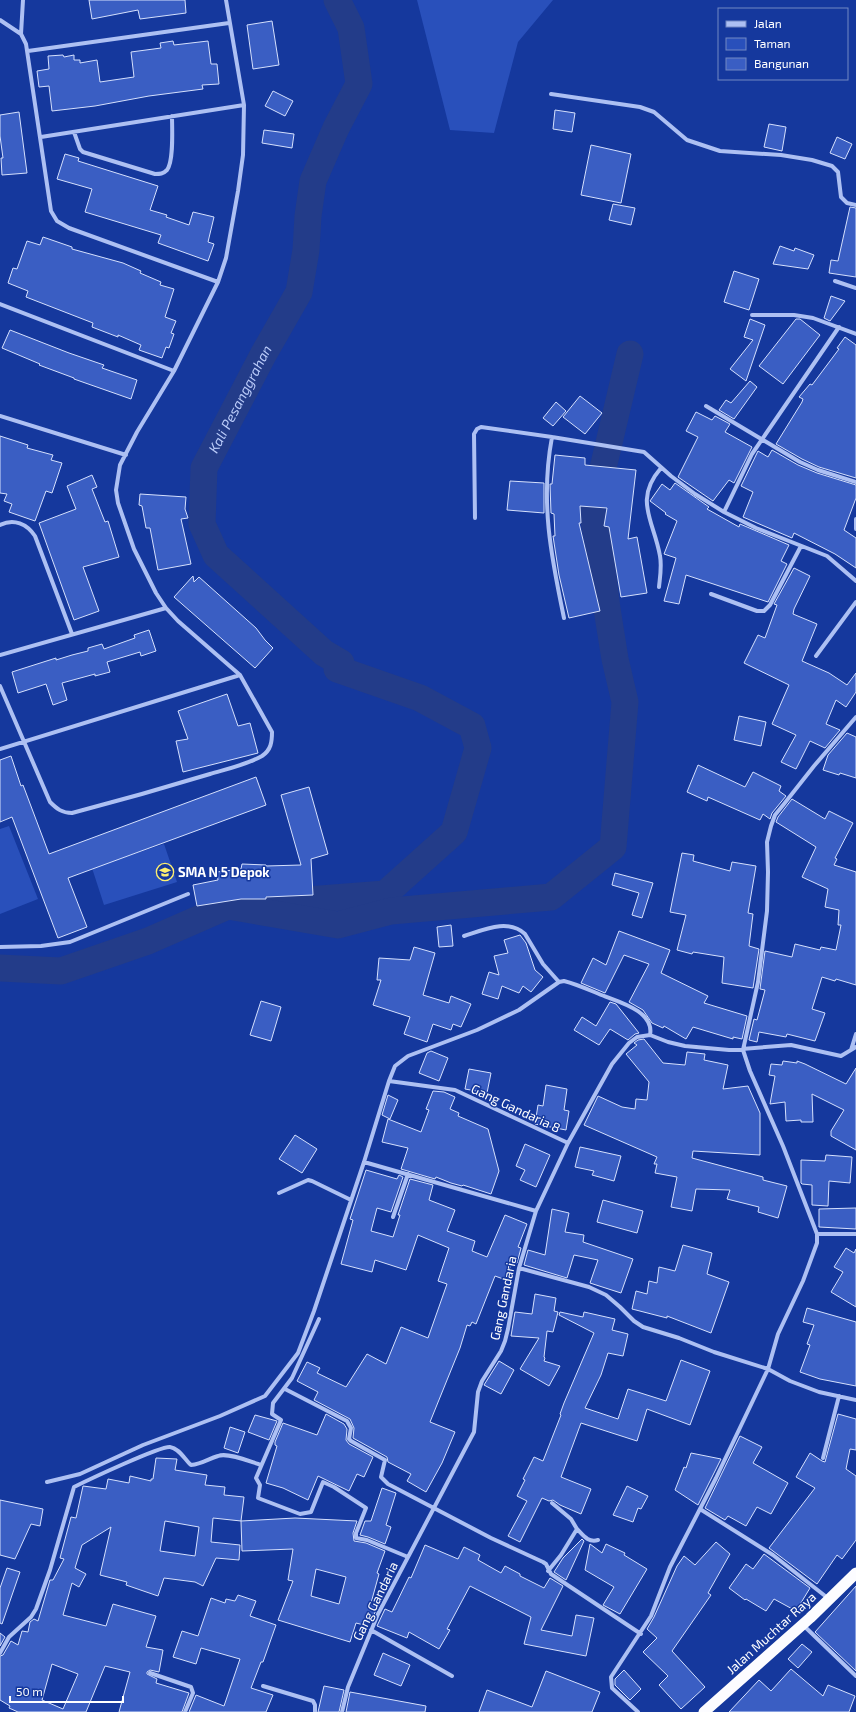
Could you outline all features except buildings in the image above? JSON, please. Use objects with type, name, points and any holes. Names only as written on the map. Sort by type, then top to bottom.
[{"type":"highway","name":"Jalan Muchtar Raya","points":[[704,1712],[856,1573]]},
{"type":"street","points":[[21,34],[24,0]]},
{"type":"street","points":[[0,686],[50,802],[57,809],[65,813],[72,813],[176,785],[248,762],[262,756],[269,750],[272,742],[272,732],[240,675],[178,621],[166,608],[156,593],[134,549],[118,502],[116,490],[120,465],[174,371],[218,282],[226,258],[243,155],[244,105],[226,0]]},
{"type":"street","points":[[0,20],[21,34],[25,39],[51,211],[57,221],[61,225],[218,282]]},
{"type":"street","points":[[28,51],[229,23]]},
{"type":"street","points":[[551,94],[640,107],[654,112],[686,140],[720,151],[770,154],[812,160],[832,166],[838,172],[841,196],[847,202],[856,205]]},
{"type":"street","points":[[41,137],[244,105]]},
{"type":"street","points":[[74,132],[80,149],[83,152],[155,174],[162,174],[168,169],[172,116]]},
{"type":"street","points":[[835,281],[856,288]]},
{"type":"street","points":[[0,304],[174,371]]},
{"type":"street","points":[[752,315],[794,315],[813,318],[856,334]]},
{"type":"street","points":[[724,512],[752,454],[839,327]]},
{"type":"street","points":[[706,406],[762,440],[818,470],[856,482]]},
{"type":"street","points":[[0,416],[126,455]]},
{"type":"street","points":[[475,518],[474,434],[477,429],[486,427],[644,452],[661,468],[695,494],[724,512],[756,528],[827,556],[856,581]]},
{"type":"street","points":[[552,437],[547,472],[548,522],[550,546],[564,618]]},
{"type":"street","points":[[659,587],[660,556],[646,502],[651,483],[661,468]]},
{"type":"street","points":[[856,519],[856,529]]},
{"type":"street","points":[[0,525],[15,522],[24,524],[30,528],[35,536],[72,634]]},
{"type":"street","points":[[711,594],[757,611],[764,611],[770,605],[801,546]]},
{"type":"street","points":[[816,656],[856,602]]},
{"type":"street","points":[[0,655],[166,608]]},
{"type":"street","points":[[0,749],[240,675]]},
{"type":"street","points":[[638,1712],[612,1688],[611,1680],[641,1634],[654,1608],[670,1567],[768,1369],[778,1334],[803,1281],[817,1243],[817,1234],[783,1146],[755,1084],[742,1050],[758,982],[767,911],[767,842],[771,826],[775,815],[792,793],[856,717]]},
{"type":"street","points":[[0,947],[41,946],[70,942],[188,894]]},
{"type":"street","points":[[464,936],[500,926],[510,926],[521,930],[528,938],[543,964],[559,982]]},
{"type":"street","points":[[408,1557],[367,1540],[356,1538],[356,1533],[366,1508],[334,1487],[323,1482],[311,1512],[300,1514],[258,1498],[260,1485],[256,1478],[281,1420],[272,1414],[273,1403],[292,1378],[310,1333],[389,1080],[395,1066],[408,1056],[477,1030],[519,1010],[559,982],[566,982],[584,987],[621,1001],[634,1008],[649,1023],[651,1027],[650,1035],[674,1045],[718,1050],[742,1050],[791,1045],[841,1056],[856,1047]]},
{"type":"street","points":[[851,1050],[856,1034]]},
{"type":"street","name":"Gang Gandaria","points":[[342,1712],[348,1687],[385,1600],[474,1432],[478,1392],[482,1381],[501,1351],[505,1341],[519,1268],[536,1211],[568,1143],[617,1056],[628,1043],[637,1037],[650,1035]]},
{"type":"street","name":"Gang Gandaria 8","points":[[389,1080],[455,1090],[568,1143]]},
{"type":"street","points":[[364,1162],[536,1211]]},
{"type":"street","points":[[393,1217],[408,1174]]},
{"type":"street","points":[[279,1193],[308,1180],[312,1180],[351,1200]]},
{"type":"street","points":[[817,1234],[856,1234]]},
{"type":"street","points":[[519,1268],[589,1287],[610,1298],[634,1321],[643,1327],[768,1369],[790,1381],[819,1392],[856,1400]]},
{"type":"street","points":[[47,1482],[80,1474],[143,1445],[220,1416],[265,1396],[298,1353],[319,1319]]},
{"type":"street","points":[[285,1388],[347,1421],[351,1428],[349,1439],[385,1460],[381,1473],[383,1481],[491,1538],[543,1562],[546,1564],[548,1571],[641,1634]]},
{"type":"street","points":[[265,1396],[273,1403]]},
{"type":"street","points":[[823,1458],[839,1396]]},
{"type":"street","points":[[0,1653],[9,1637],[31,1616],[36,1609],[50,1570],[74,1487],[169,1447],[176,1449],[191,1465],[198,1464],[219,1455],[226,1455],[261,1465]]},
{"type":"street","points":[[80,1474],[81,1484]]},
{"type":"street","points":[[552,1503],[571,1519],[577,1529],[588,1539],[594,1541],[598,1540]]},
{"type":"street","points":[[700,1509],[774,1555],[829,1599]]},
{"type":"street","points":[[548,1571],[561,1555],[577,1529]]},
{"type":"street","points":[[802,1624],[856,1676]]},
{"type":"street","points":[[371,1630],[452,1676]]},
{"type":"street","points":[[150,1673],[191,1687],[193,1693],[185,1712]]},
{"type":"street","points":[[263,1686],[313,1701],[315,1705],[315,1712]]},
{"type":"green space","points":[[417,0],[553,0],[518,42],[494,133],[450,130]]},
{"type":"green space","points":[[9,826],[38,899],[0,914],[0,829]]},
{"type":"green space","points":[[164,844],[177,882],[104,905],[92,868]]},
{"type":"waterway","name":"Kali Pesanggrahan","points":[[228,906],[385,894],[454,832],[478,748],[472,726],[420,698],[337,669],[341,663],[324,653],[216,555],[202,524],[204,468],[263,355],[299,292],[306,250],[308,216],[313,181],[336,128],[359,84],[351,28],[337,0]]},
{"type":"waterway","points":[[0,968],[61,971],[148,941],[228,906],[338,925],[391,911],[551,897],[613,847],[625,702],[615,659],[600,553],[591,506],[599,485],[630,354]]},
{"type":"place","name":"SMA N 5 Depok","points":[[165,872]]}]
